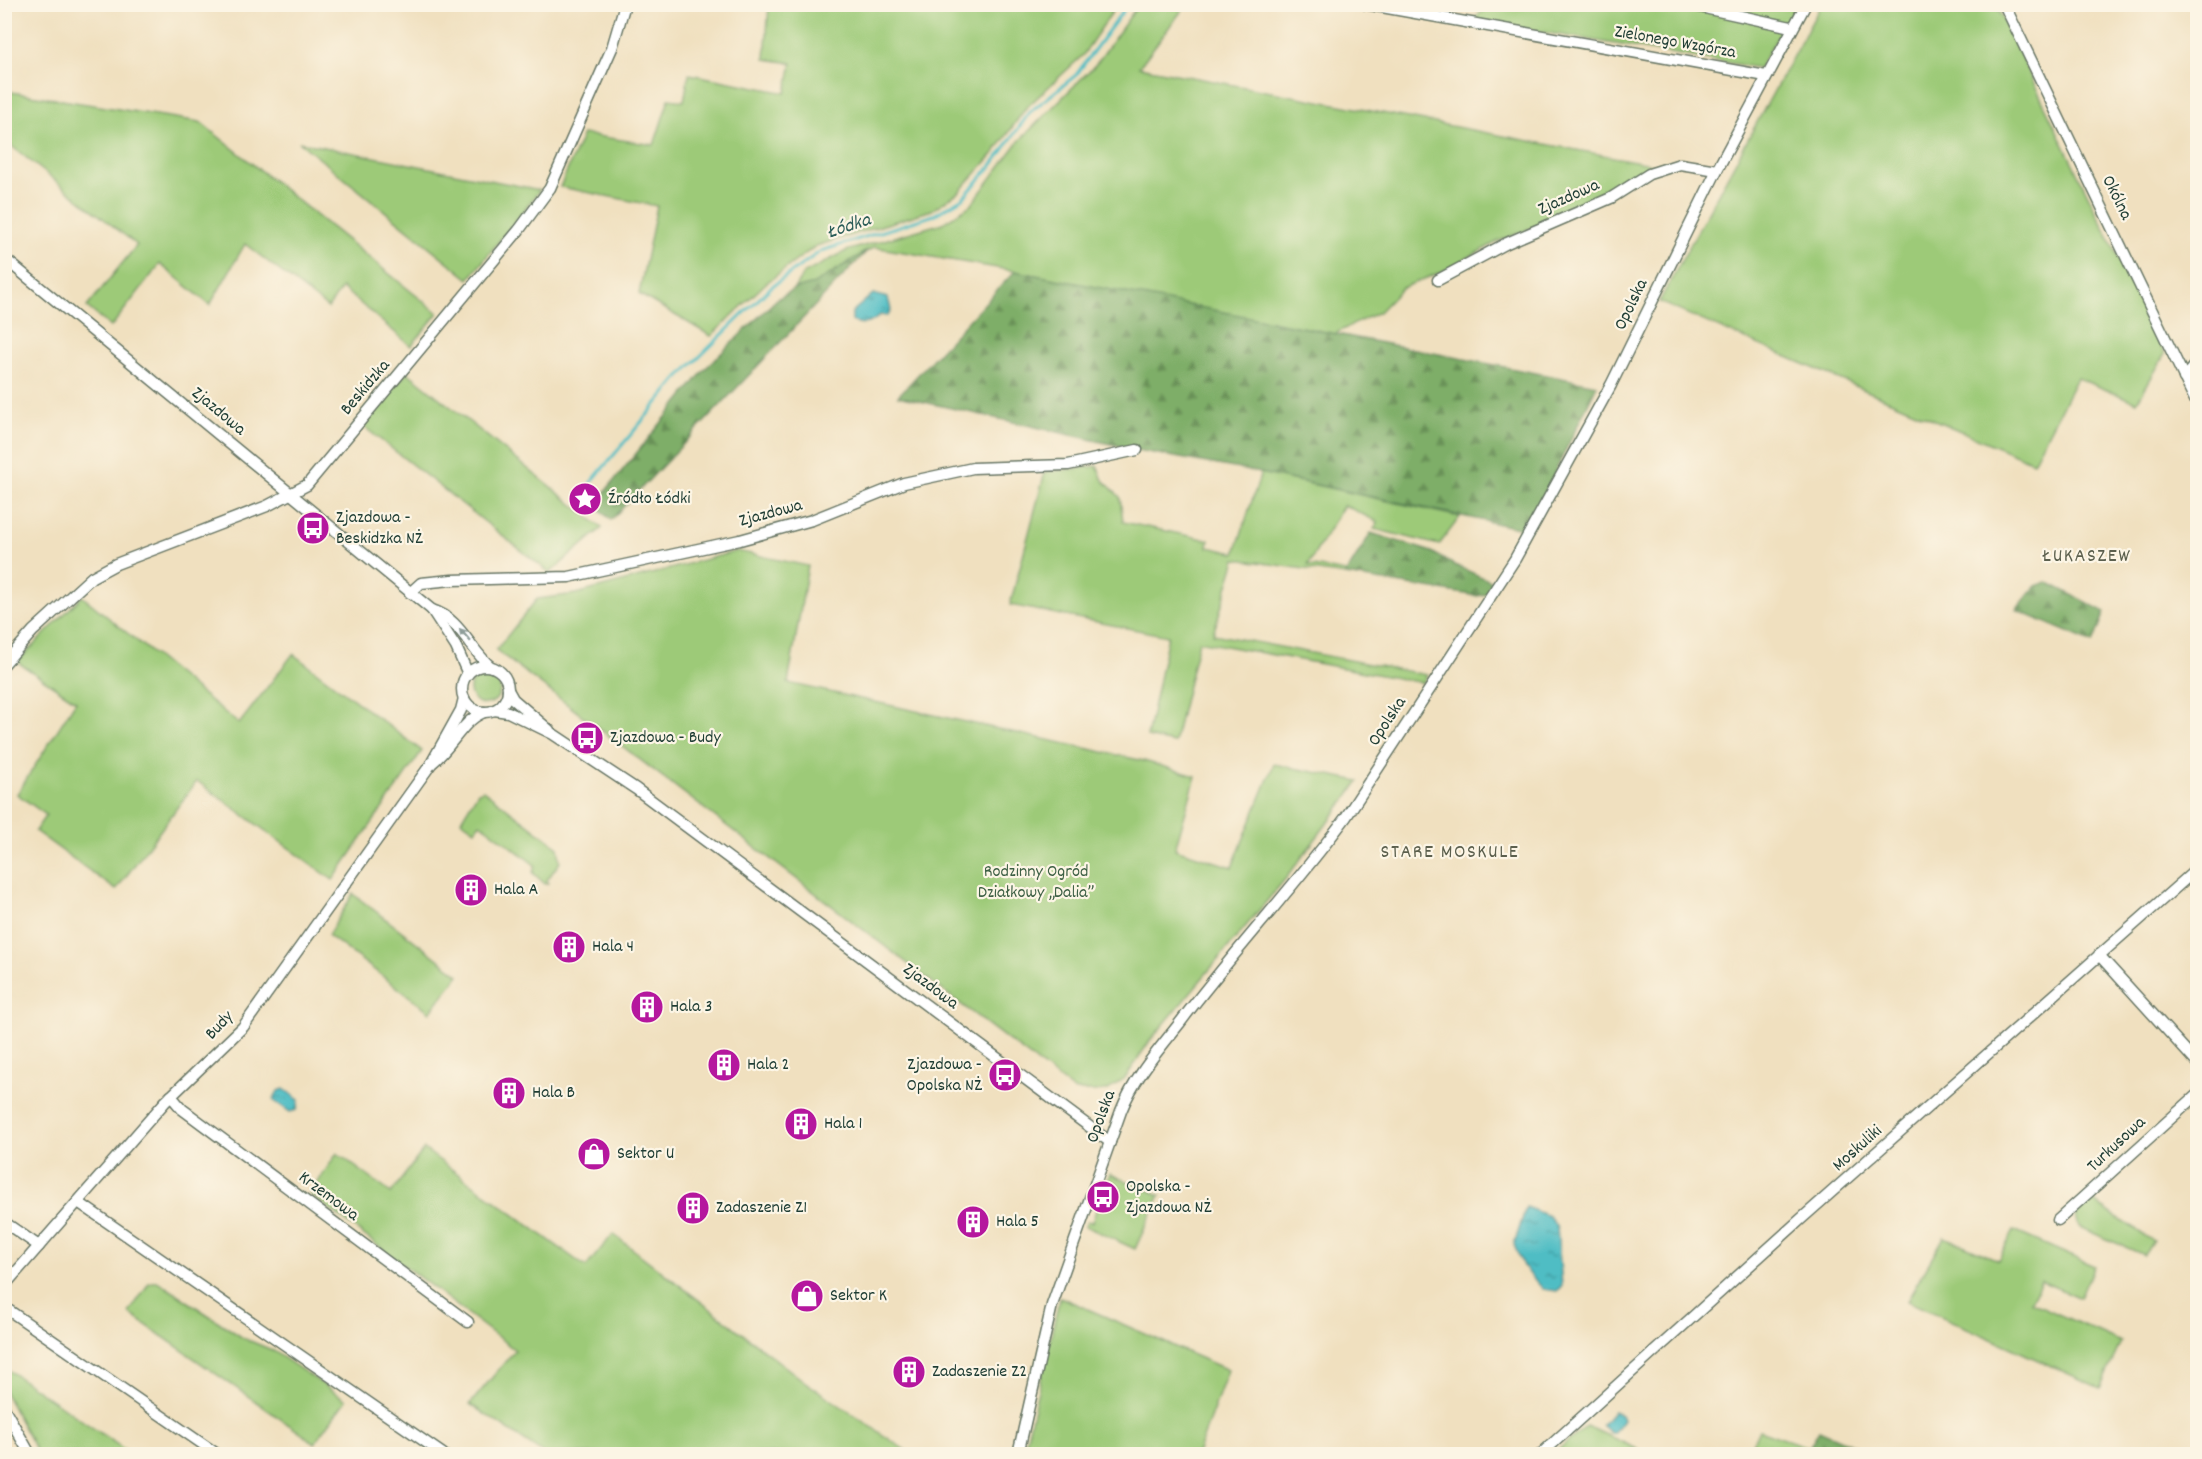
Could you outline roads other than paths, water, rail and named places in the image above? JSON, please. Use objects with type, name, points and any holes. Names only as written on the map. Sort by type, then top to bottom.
[{"type":"street","name":"Beskidzka","points":[[4,664],[62,602],[92,577],[116,564],[291,494],[303,488],[321,469],[519,230],[550,188],[612,48],[625,4]]},
{"type":"street","name":"Zielonego Wzgórza","points":[[1365,4],[1766,76]]},
{"type":"street","points":[[1686,4],[1791,27]]},
{"type":"street","name":"Opolska","points":[[1018,1455],[1052,1305],[1133,1084],[1195,1002],[1316,857],[1346,817],[1515,559],[1611,385],[1717,170],[1791,27],[1806,4]]},
{"type":"street","name":"Okólna","points":[[2004,4],[2198,406]]},
{"type":"street","name":"Zjazdowa","points":[[1438,280],[1507,243],[1600,203],[1649,174],[1680,164],[1717,170]]},
{"type":"street","name":"Zjazdowa","points":[[4,258],[432,610],[456,647],[468,674]]},
{"type":"street","points":[[2184,378],[2198,361]]},
{"type":"street","name":"Zjazdowa","points":[[410,592],[421,583],[452,580],[569,577],[740,540],[812,520],[904,483],[973,468],[1068,465],[1137,450]]},
{"type":"street","name":"Zjazdowa","points":[[432,610],[443,614],[453,622],[491,667]]},
{"type":"street","points":[[491,667],[504,676],[508,690],[505,700],[489,711],[474,709],[464,698],[462,688],[468,674],[476,668],[491,667]]},
{"type":"street","name":"Zjazdowa","points":[[508,690],[513,699],[553,734],[642,794],[1110,1142]]},
{"type":"street","name":"Budy","points":[[4,1286],[171,1096],[243,1027],[431,764],[461,710],[464,698]]},
{"type":"street","name":"Zjazdowa","points":[[489,711],[508,712],[553,734]]},
{"type":"street","name":"Budy","points":[[431,764],[444,754],[473,718],[489,711]]},
{"type":"street","name":"Moskuliki","points":[[1541,1455],[1801,1219],[2198,868]]},
{"type":"street","points":[[2099,955],[2198,1064]]},
{"type":"street","name":"Turkusowa","points":[[2058,1220],[2198,1094]]},
{"type":"street","name":"Krzemowa","points":[[171,1096],[183,1109],[468,1322]]},
{"type":"street","points":[[78,1202],[443,1455]]},
{"type":"street","points":[[4,1222],[39,1246]]},
{"type":"street","points":[[4,1307],[217,1455]]},
{"type":"street","points":[[4,1408],[30,1455]]},
{"type":"water","points":[[873,294],[888,298],[891,310],[887,316],[880,315],[867,323],[852,321],[852,312]]},
{"type":"water","points":[[284,1089],[299,1100],[297,1110],[290,1112],[273,1100],[278,1091]]},
{"type":"water","points":[[1526,1207],[1549,1216],[1557,1228],[1562,1285],[1557,1291],[1543,1289],[1523,1266],[1514,1245]]},
{"type":"water","points":[[1614,1411],[1621,1415],[1623,1420],[1614,1433],[1611,1433],[1602,1425]]},
{"type":"waterway","name":"Łódka","points":[[583,492],[678,378],[771,287],[821,251],[934,215],[963,198],[994,163],[1030,112],[1076,75],[1128,4]]},
{"type":"place","name":"Źródło Łódki","points":[[585,499]]},
{"type":"place","name":"Zjazdowa - Beskidzka NŻ","points":[[313,528]]},
{"type":"place","name":"Zjazdowa - Budy","points":[[587,738]]},
{"type":"place","name":"Hala A","points":[[471,890]]},
{"type":"place","name":"Hala 4","points":[[569,947]]},
{"type":"place","name":"Hala 3","points":[[647,1007]]},
{"type":"place","name":"Hala 2","points":[[724,1065]]},
{"type":"place","name":"Zjazdowa - Opolska NŻ","points":[[1005,1075]]},
{"type":"place","name":"Hala B","points":[[509,1093]]},
{"type":"place","name":"Hala 1","points":[[801,1124]]},
{"type":"place","name":"Sektor U","points":[[594,1154]]},
{"type":"place","name":"Opolska - Zjazdowa NŻ","points":[[1103,1197]]},
{"type":"place","name":"Zadaszenie Z1","points":[[693,1208]]},
{"type":"place","name":"Hala 5","points":[[973,1222]]},
{"type":"place","name":"Sektor K","points":[[807,1296]]},
{"type":"place","name":"Zadaszenie Z2","points":[[909,1372]]},
{"type":"district","name":"ŁUKASZEW","points":[[2087,557]]},
{"type":"district","name":"STARE MOSKULE","points":[[1450,853]]},
{"type":"park label","name":"Rodzinny Ogród Działkowy „Dalia”","points":[[1036,882]]}]
